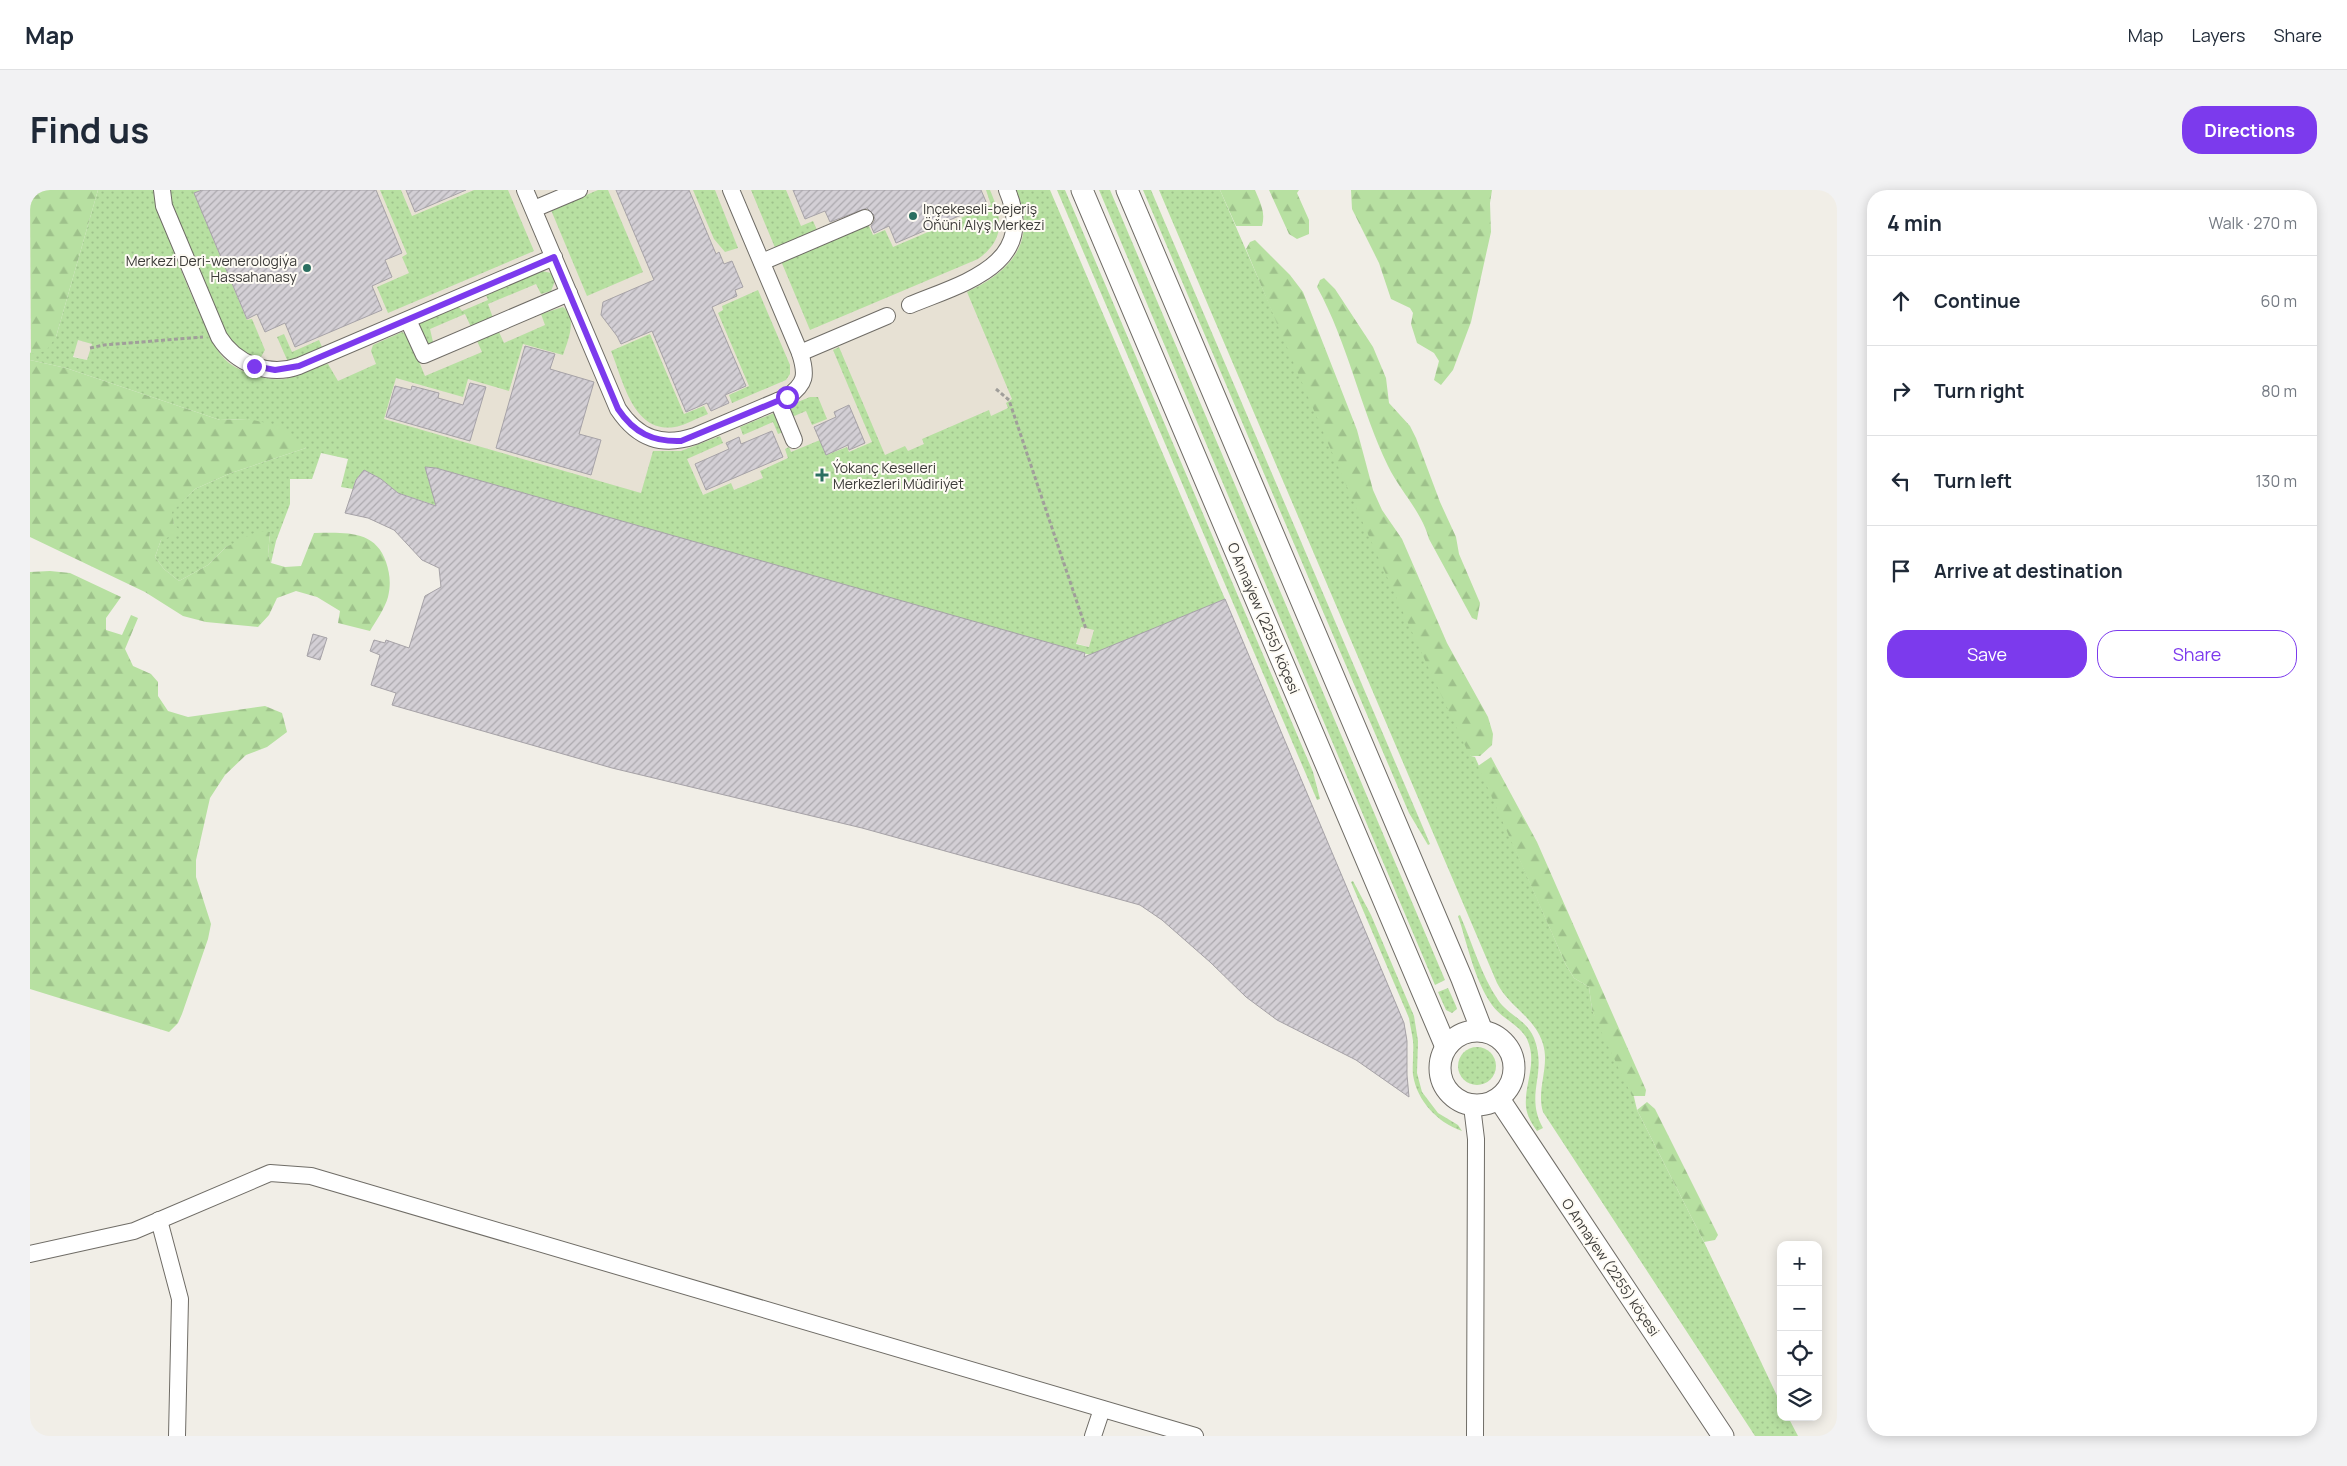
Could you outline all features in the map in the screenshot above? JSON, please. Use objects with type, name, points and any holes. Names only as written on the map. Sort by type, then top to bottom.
[{"type":"main road","name":"O Annaýew (2255) köçesi","points":[[1082,190],[1446,1047]]},
{"type":"main road","points":[[1127,190],[1455,961],[1482,1031]]},
{"type":"main road","points":[[1482,1031],[1501,1040],[1513,1057],[1514,1078],[1510,1088],[1499,1099],[1483,1106],[1472,1106],[1460,1102],[1450,1094],[1443,1084],[1440,1071],[1441,1059],[1446,1047],[1462,1034],[1482,1031]]},
{"type":"main road","name":"O Annaýew (2255) köçesi","points":[[1499,1099],[1723,1436]]},
{"type":"street","points":[[162,190],[164,206],[218,335],[231,353],[245,362],[265,369],[284,370],[299,366],[554,257]]},
{"type":"street","points":[[525,190],[618,409],[626,421],[638,432],[665,442],[681,441],[778,401],[797,390],[803,380],[804,366],[800,353],[731,190]]},
{"type":"street","points":[[534,210],[579,190]]},
{"type":"street","points":[[910,306],[983,274],[998,262],[1006,251],[1014,232],[1014,210],[1007,190]]},
{"type":"street","points":[[762,262],[865,218]]},
{"type":"street","points":[[408,320],[424,355],[569,293]]},
{"type":"street","points":[[800,353],[886,316]]},
{"type":"street","points":[[778,401],[794,440]]},
{"type":"street","points":[[1472,1106],[1476,1139],[1475,1436]]},
{"type":"street","points":[[30,1254],[134,1230],[270,1173],[311,1176],[1195,1436]]},
{"type":"street","points":[[159,1220],[180,1299],[177,1436]]},
{"type":"street","points":[[1093,1436],[1102,1409]]},
{"type":"path","points":[[90,348],[104,345],[218,335]]},
{"type":"path","points":[[996,389],[1010,403],[1086,629]]},
{"type":"shaded area","name":"Ýokanç Keselleri Merkezleri Müdiriýet","points":[[113,190],[1037,190],[1208,596],[1089,647],[65,354]]},
{"type":"green space","points":[[30,190],[98,190],[56,337],[46,351],[31,354]]},
{"type":"green space","points":[[98,190],[154,190],[172,247],[206,327],[222,356],[238,369],[259,377],[281,379],[328,364],[338,381],[376,364],[371,351],[373,345],[402,332],[408,335],[425,376],[482,352],[477,341],[499,332],[504,343],[545,325],[541,314],[563,307],[568,312],[571,323],[563,355],[523,344],[509,391],[468,379],[463,397],[396,378],[384,419],[641,493],[653,451],[681,451],[720,436],[723,443],[687,459],[703,495],[731,483],[734,490],[763,478],[760,471],[788,458],[785,449],[789,447],[791,452],[820,440],[826,455],[847,447],[849,452],[872,442],[833,350],[839,347],[885,455],[905,446],[908,451],[924,444],[922,439],[989,410],[991,416],[1008,408],[1006,403],[1012,399],[967,292],[997,274],[1017,252],[1022,239],[1024,224],[1022,208],[1016,190],[1050,190],[1225,599],[1090,655],[436,468],[425,467],[429,480],[462,514],[398,493],[381,479],[364,470],[356,480],[353,489],[341,487],[348,459],[321,453],[312,479],[290,479],[290,504],[276,541],[271,563],[268,555],[270,532],[226,547],[208,565],[179,581],[164,569],[155,557],[161,540],[174,525],[171,512],[195,489],[231,473],[306,448],[248,419],[220,420],[66,368],[30,360],[30,353],[56,337]],"holes":[[[78,340],[92,344],[87,360],[73,357]],[[1081,627],[1094,630],[1089,647],[1076,644]]]},
{"type":"green space","points":[[169,190],[201,190],[194,193],[247,320],[252,319],[265,350],[261,357],[246,354],[237,347],[227,334],[171,203]]},
{"type":"green space","points":[[380,190],[401,190],[412,216],[474,190],[508,190],[534,251],[388,313],[377,287],[409,273],[402,257],[407,254]]},
{"type":"green space","points":[[598,190],[608,190],[643,272],[587,296],[551,210]]},
{"type":"green space","points":[[693,190],[715,190],[738,248],[725,252],[714,239]]},
{"type":"green space","points":[[751,190],[786,190],[801,226],[813,221],[818,232],[776,250]]},
{"type":"green space","points":[[986,190],[990,190],[994,200],[999,219],[999,228],[993,244],[978,259],[810,330],[781,261],[868,224],[873,235],[885,230],[893,247],[991,205]]},
{"type":"green space","points":[[1057,190],[1065,190],[1313,772],[1320,799],[1317,800]]},
{"type":"green space","points":[[1099,190],[1110,190],[1445,980],[1435,985]]},
{"type":"green space","points":[[1143,190],[1151,190],[1430,844],[1428,845],[1409,813]]},
{"type":"green space","points":[[1159,190],[1220,190],[1344,477],[1471,756],[1475,757],[1566,965],[1574,978],[1589,987],[1592,1010],[1634,1097],[1637,1110],[1704,1242],[1777,1396],[1777,1421],[1790,1421],[1798,1436],[1755,1436],[1543,1112],[1541,1095],[1545,1053],[1543,1044],[1534,1026],[1508,999],[1497,983]]},
{"type":"green space","points":[[1220,190],[1255,190],[1263,212],[1262,226],[1236,226]]},
{"type":"green space","points":[[1269,190],[1299,190],[1297,193],[1309,220],[1309,234],[1297,239],[1289,234]]},
{"type":"green space","points":[[1351,190],[1492,190],[1490,203],[1491,232],[1471,322],[1453,370],[1441,385],[1434,380],[1439,361],[1434,353],[1417,343],[1411,324],[1413,313],[1410,308],[1391,299],[1379,263],[1352,209]]},
{"type":"green space","points":[[1255,240],[1290,275],[1303,292],[1357,430],[1373,490],[1382,510],[1402,539],[1447,643],[1488,717],[1493,734],[1492,745],[1480,756],[1471,756],[1469,754],[1326,440],[1246,249],[1250,242]]},
{"type":"green space","points":[[542,271],[551,273],[555,281],[551,291],[541,294],[536,284],[488,304],[493,318],[471,327],[465,314],[430,329],[433,342],[428,344],[418,324],[459,307],[462,311],[488,300],[486,295]]},
{"type":"green space","points":[[1324,278],[1335,289],[1373,347],[1386,378],[1389,403],[1410,426],[1416,438],[1440,502],[1456,537],[1459,554],[1480,603],[1477,620],[1472,618],[1429,539],[1426,529],[1393,475],[1378,444],[1346,353],[1328,308],[1317,287],[1320,280]]},
{"type":"green space","points":[[758,290],[790,365],[790,374],[786,380],[732,403],[729,395],[749,386],[718,313],[723,310],[722,306]]},
{"type":"green space","points":[[284,334],[292,352],[319,340],[322,347],[288,362],[277,337]]},
{"type":"green space","points":[[650,334],[684,414],[704,406],[708,414],[679,426],[661,427],[649,422],[639,414],[625,390],[611,351]]},
{"type":"green space","points":[[30,360],[66,368],[220,420],[248,419],[281,426],[306,448],[231,473],[195,489],[172,512],[174,525],[182,532],[161,540],[155,557],[164,569],[179,581],[208,565],[226,547],[258,531],[270,532],[268,555],[271,563],[285,567],[301,566],[314,533],[347,533],[366,538],[381,551],[386,562],[390,588],[387,601],[370,631],[338,623],[340,611],[317,597],[296,591],[277,598],[269,615],[258,627],[206,622],[183,616],[145,592],[30,537]]},
{"type":"green space","points":[[810,397],[818,397],[827,419],[812,425],[806,411],[792,417],[788,406]]},
{"type":"green space","points":[[774,413],[783,432],[778,434],[773,422],[743,435],[740,427]]},
{"type":"green space","points":[[30,572],[70,573],[121,597],[106,618],[106,630],[122,635],[131,615],[138,618],[125,649],[133,666],[151,674],[158,682],[158,696],[168,711],[188,717],[265,706],[282,713],[287,732],[267,747],[246,755],[225,775],[210,798],[196,860],[196,877],[211,924],[208,939],[182,1014],[178,1023],[169,1032],[30,989]]},
{"type":"green space","points":[[1491,757],[1537,842],[1646,1090],[1645,1096],[1632,1096],[1592,1010],[1589,987],[1574,978],[1566,965],[1478,766]]},
{"type":"green space","points":[[1353,881],[1371,915],[1414,1016],[1418,1041],[1417,1073],[1422,1092],[1438,1113],[1458,1125],[1462,1131],[1437,1117],[1424,1102],[1415,1085],[1413,1075],[1413,1041],[1409,1018],[1351,882]]},
{"type":"green space","points":[[1460,915],[1482,969],[1498,1000],[1527,1027],[1534,1038],[1539,1062],[1535,1094],[1536,1105],[1543,1128],[1537,1131],[1526,1107],[1531,1065],[1530,1048],[1527,1039],[1520,1029],[1496,1010],[1480,984],[1458,916]]},
{"type":"green space","points":[[1448,988],[1457,1009],[1452,1013],[1446,1010],[1438,992]]},
{"type":"green space","points":[[1477,1047],[1491,1052],[1496,1066],[1491,1080],[1477,1085],[1463,1080],[1458,1066],[1463,1052]]},
{"type":"green space","points":[[1647,1102],[1655,1109],[1718,1235],[1715,1240],[1704,1242],[1637,1110]]},
{"type":"building","name":"Merkezi Deri-wenerologiýa Hassahanasy","points":[[202,190],[376,190],[402,253],[385,260],[392,277],[372,286],[382,310],[295,347],[285,323],[265,332],[257,314],[247,319],[194,193]]},
{"type":"building","points":[[406,190],[466,190],[415,212]]},
{"type":"building","points":[[616,190],[689,190],[716,254],[719,252],[724,264],[732,261],[743,287],[735,290],[737,296],[712,307],[746,386],[725,395],[729,403],[711,411],[707,403],[686,412],[652,331],[621,344],[601,315],[603,302],[654,280]]},
{"type":"building","name":"Inçekeseli-bejeriş Öňüni Alyş Merkezi","points":[[793,190],[981,190],[987,204],[896,243],[889,226],[874,233],[871,226],[875,220],[874,215],[867,208],[830,222],[825,211],[805,219]]},
{"type":"building","points":[[525,346],[555,354],[550,369],[594,382],[579,434],[601,440],[591,475],[496,448]]},
{"type":"building","points":[[470,383],[486,387],[470,441],[386,417],[395,386],[411,390],[412,386],[439,393],[438,398],[463,405]]},
{"type":"building","points":[[849,405],[865,443],[849,450],[848,445],[826,455],[814,427],[836,417],[834,412]]},
{"type":"building","points":[[772,431],[783,457],[706,490],[695,464],[729,449],[726,443],[739,437],[741,444]]},
{"type":"building","points":[[425,467],[436,468],[1085,653],[1084,657],[1225,599],[1404,1023],[1407,1041],[1409,1097],[1356,1060],[1277,1020],[1246,997],[1162,920],[1140,905],[862,828],[612,768],[392,705],[396,693],[371,685],[380,655],[370,651],[374,640],[385,643],[386,640],[409,648],[425,596],[441,587],[439,568],[422,560],[394,530],[368,518],[345,513],[356,480],[364,470],[381,479],[398,493],[436,506]]},
{"type":"building","points":[[313,634],[327,638],[320,660],[307,656]]},
{"type":"place","name":"Inçekeseli-bejeriş Öňüni Alyş Merkezi","points":[[913,216]]},
{"type":"place","name":"Merkezi Deri-wenerologiýa Hassahanasy","points":[[307,268]]},
{"type":"place","name":"Ýokanç Keselleri Merkezleri Müdiriýet","points":[[822,475]]},
{"type":"route","points":[[254,366],[275,370],[293,369],[554,257],[618,409],[626,421],[638,432],[665,442],[681,441],[787,397]]}]
